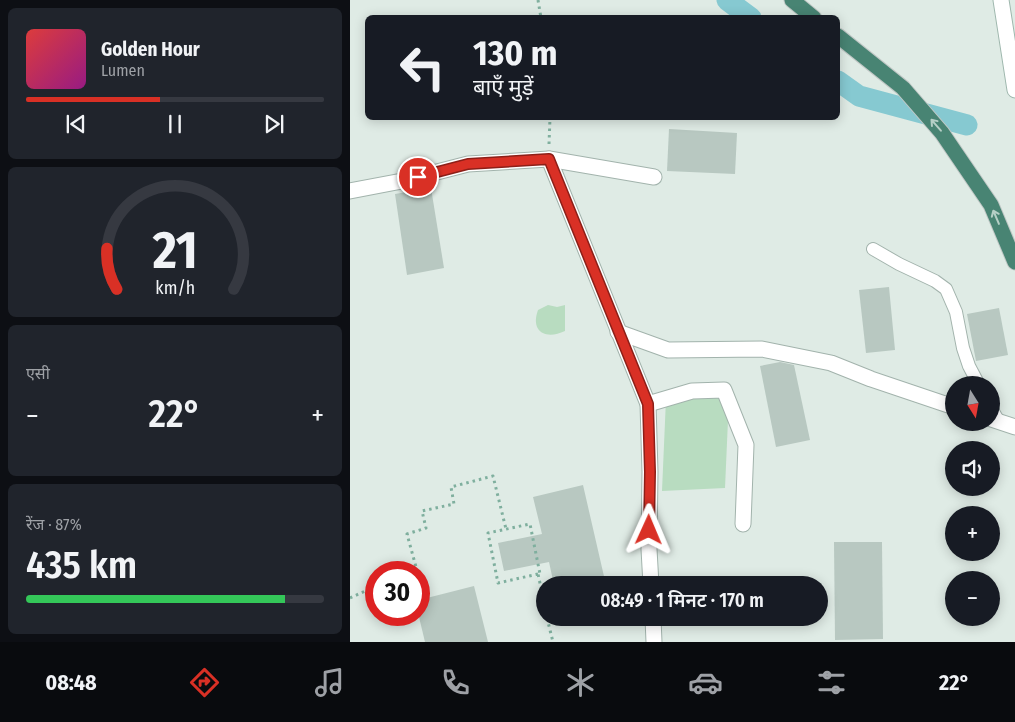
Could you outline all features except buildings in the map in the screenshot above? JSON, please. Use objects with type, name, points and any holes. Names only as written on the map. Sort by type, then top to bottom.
[{"type":"highway","points":[[792,0],[810,15]]},
{"type":"highway","points":[[840,38],[903,88],[942,133],[991,205],[1015,262]]},
{"type":"street","points":[[1001,0],[1015,90]]},
{"type":"street","points":[[350,191],[402,181],[468,164],[549,159],[654,177]]},
{"type":"street","points":[[549,159],[648,404],[650,576]]},
{"type":"street","points":[[618,332],[668,350],[762,349],[831,363],[871,379],[945,404]]},
{"type":"street","points":[[648,404],[692,392],[724,390],[746,444],[743,524]]},
{"type":"street","points":[[1000,422],[1015,427]]},
{"type":"street","points":[[653,626],[654,642]]},
{"type":"lane","points":[[873,249],[935,281],[946,289],[956,312],[963,348],[974,376]]},
{"type":"path","points":[[538,0],[540,15]]},
{"type":"path","points":[[549,159],[550,120]]},
{"type":"path","points":[[414,561],[407,534],[426,528],[422,510],[454,504],[451,487],[493,476],[506,529]]},
{"type":"path","points":[[530,524],[540,574],[538,574],[498,583],[488,533],[530,524]]},
{"type":"path","points":[[350,598],[365,591]]},
{"type":"path","points":[[550,626],[553,642]]},
{"type":"green space","points":[[548,305],[557,307],[565,305],[565,331],[552,335],[541,332],[538,329],[536,318],[538,310]]},
{"type":"green space","points":[[729,397],[725,488],[662,491],[666,399]]},
{"type":"waterway","points":[[727,0],[747,15]]},
{"type":"waterway","points":[[840,82],[859,96],[967,125]]},
{"type":"route","points":[[418,177],[468,164],[549,159],[648,404],[649,530]]}]
